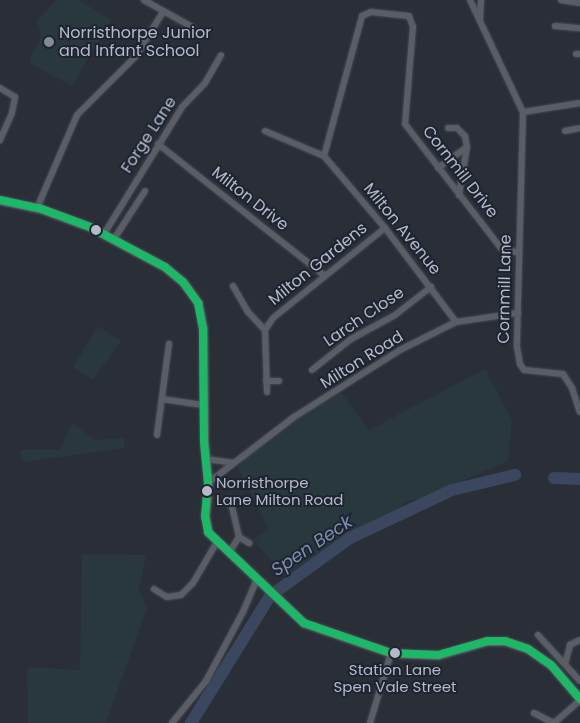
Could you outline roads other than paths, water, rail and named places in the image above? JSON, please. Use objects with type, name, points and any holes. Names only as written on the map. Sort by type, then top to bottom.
[{"type":"street","points":[[144,0],[192,27]]},
{"type":"street","name":"Cornmill Lane","points":[[470,0],[524,112],[517,347],[520,364],[524,370],[563,374],[572,388],[580,412]]},
{"type":"street","points":[[480,21],[481,0]]},
{"type":"street","points":[[561,0],[580,3]]},
{"type":"street","points":[[37,208],[77,116],[136,56],[163,12]]},
{"type":"street","name":"Cornmill Drive","points":[[324,156],[362,16],[372,12],[409,16],[413,27],[405,124],[501,248],[519,253]]},
{"type":"street","points":[[555,26],[580,28]]},
{"type":"street","name":"Forge Lane","points":[[104,234],[182,107],[205,83],[221,55]]},
{"type":"street","points":[[0,88],[15,97],[12,113],[0,140]]},
{"type":"street","points":[[524,112],[580,103]]},
{"type":"street","points":[[448,128],[457,128],[464,136],[467,147],[459,195]]},
{"type":"street","points":[[566,131],[580,128]]},
{"type":"street","points":[[265,131],[324,156]]},
{"type":"street","name":"Milton Drive","points":[[158,144],[324,275]]},
{"type":"street","points":[[438,168],[467,147]]},
{"type":"street","name":"Milton Avenue","points":[[324,156],[385,228],[456,322]]},
{"type":"street","points":[[114,239],[144,191]]},
{"type":"street","points":[[1,204],[37,208],[114,239],[165,267],[183,282],[198,304],[203,329],[203,405],[208,482],[205,516],[208,532],[217,542],[304,623],[391,653],[438,655],[487,641],[504,641],[528,649],[551,665],[580,700],[554,723],[534,713]]},
{"type":"street","name":"Milton Gardens","points":[[267,392],[265,330],[273,318],[324,275],[385,228]]},
{"type":"street","points":[[233,286],[248,312],[265,330]]},
{"type":"street","name":"Larch Close","points":[[312,370],[351,339],[395,315],[431,287]]},
{"type":"street","name":"Milton Road","points":[[208,482],[294,417],[400,350],[456,322],[518,313]]},
{"type":"street","points":[[157,435],[169,344]]},
{"type":"street","points":[[266,381],[279,381]]},
{"type":"street","points":[[162,399],[203,405]]},
{"type":"street","points":[[206,459],[234,463]]},
{"type":"street","points":[[229,553],[239,537],[230,499]]},
{"type":"street","points":[[239,537],[249,543]]},
{"type":"street","points":[[154,589],[169,598],[181,595],[193,583],[217,542]]},
{"type":"street","points":[[172,723],[206,681],[243,612],[257,579]]},
{"type":"street","points":[[538,635],[580,680]]},
{"type":"street","points":[[565,664],[570,645],[580,640]]},
{"type":"street","points":[[370,723],[391,653]]},
{"type":"waterway","name":"Spen Beck","points":[[191,723],[270,596],[350,538],[452,490],[515,475]]},
{"type":"waterway","name":"Spen Beck","points":[[554,478],[580,479]]},
{"type":"place","name":"Norristhorpe Junior and Infant School","points":[[49,42]]},
{"type":"place","name":"Norristhorpe Lane Milton Road","points":[[207,491]]},
{"type":"place","name":"Station Lane Spen Vale Street","points":[[395,653]]}]
